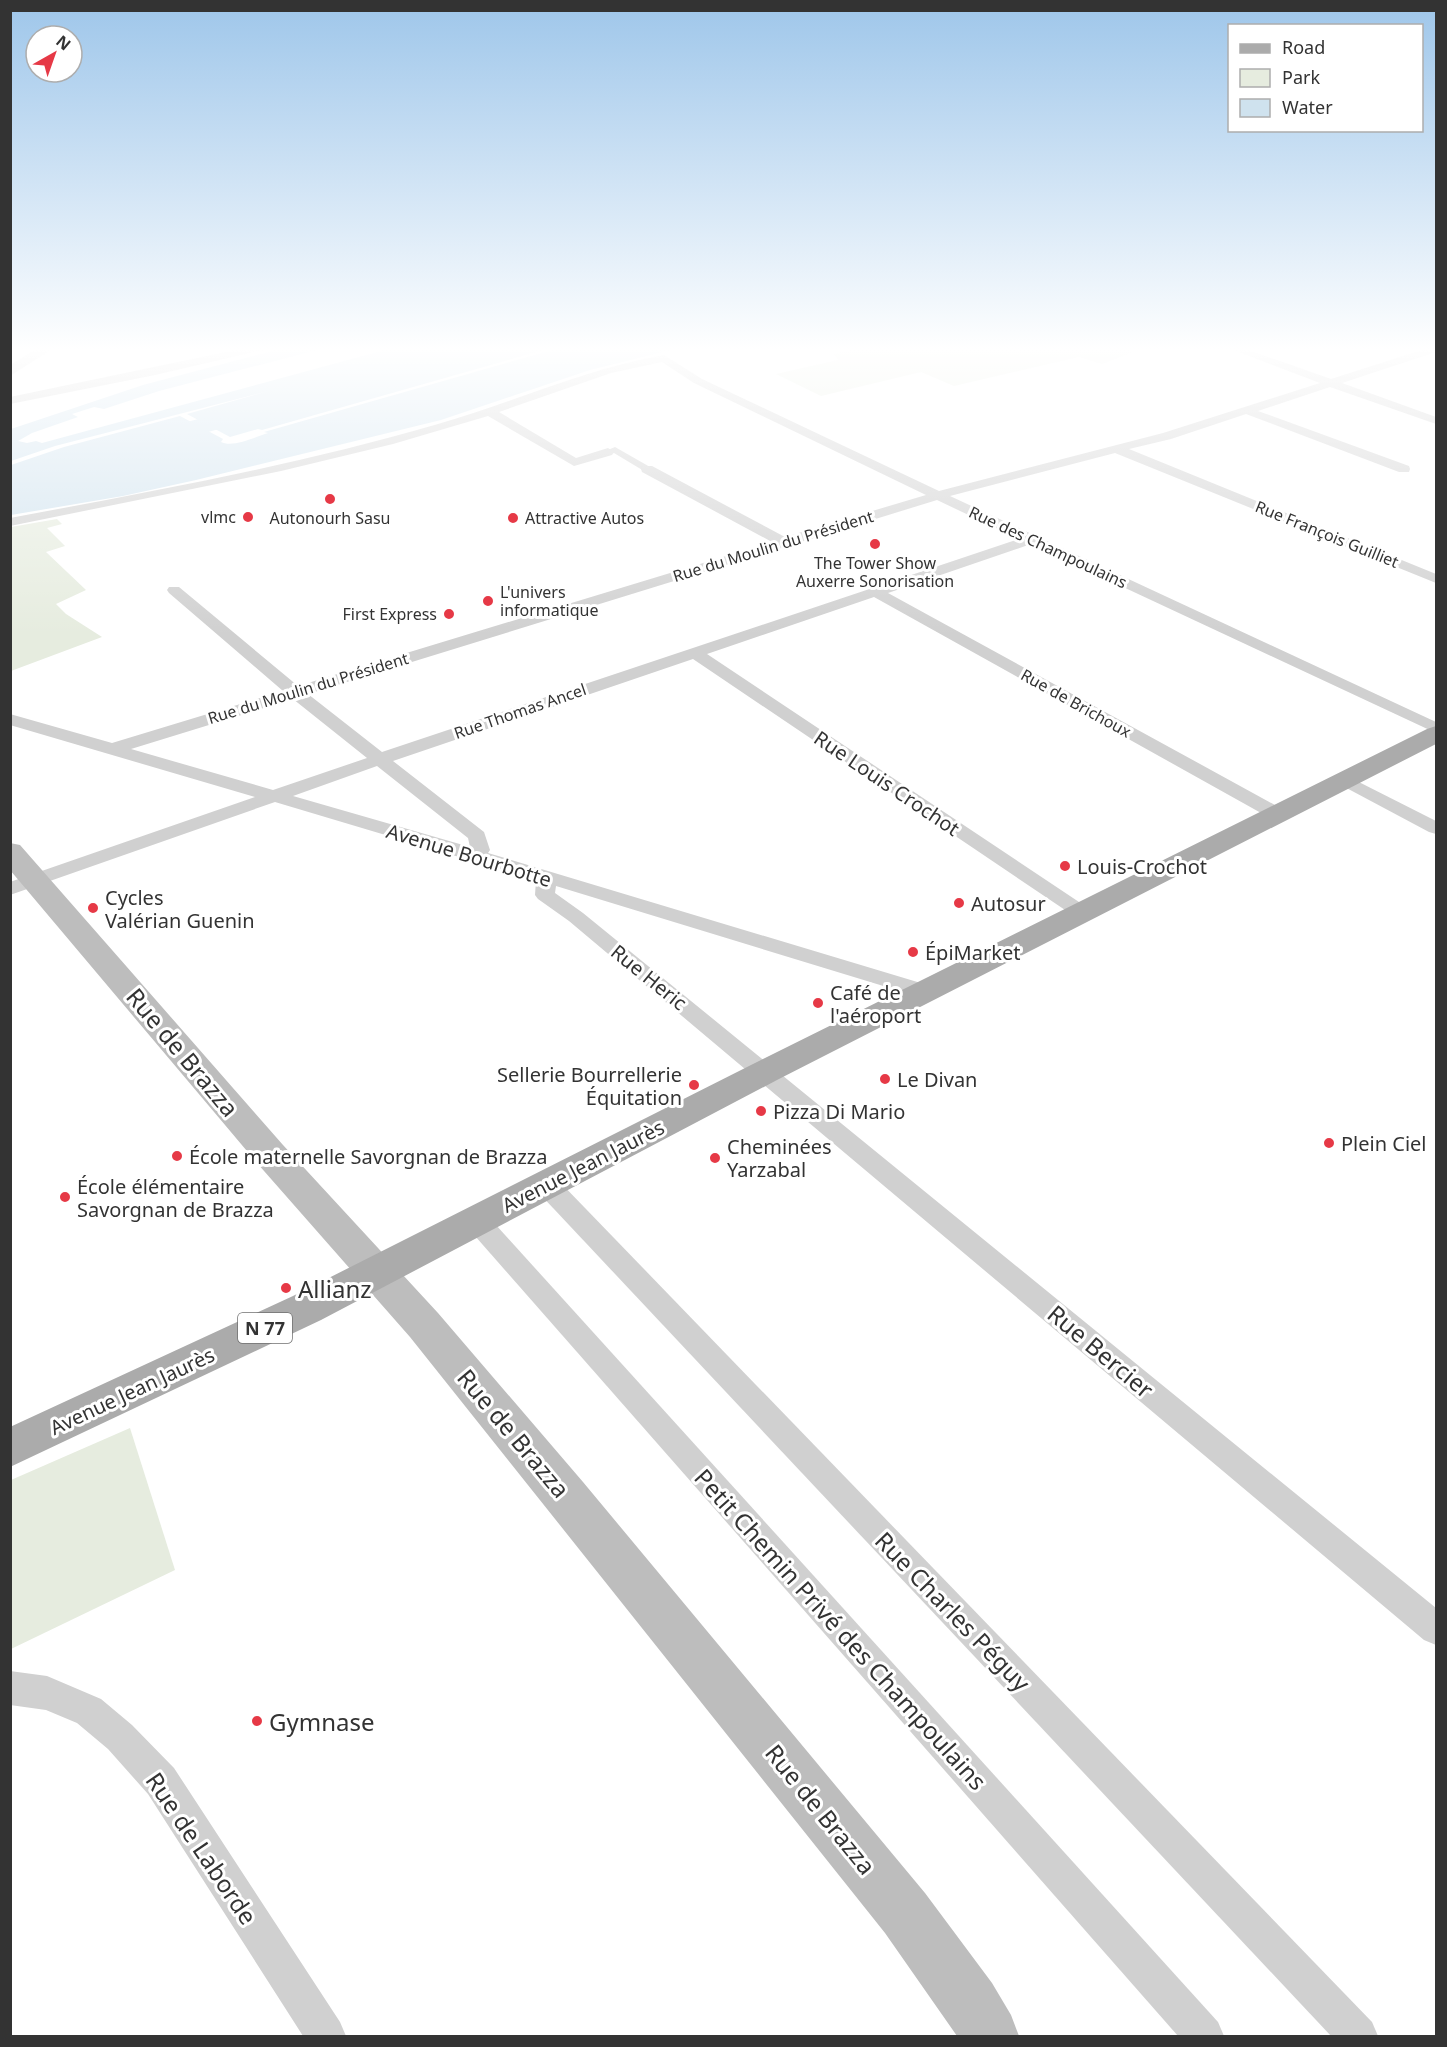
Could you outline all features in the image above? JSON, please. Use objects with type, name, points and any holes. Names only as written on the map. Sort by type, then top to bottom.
[{"type":"main road","name":"Avenue Jean Jaurès","points":[[10,1449],[376,1273],[765,1072],[1437,734]]},
{"type":"main road","name":"Rue de Brazza","points":[[10,851],[23,884],[424,1325],[522,1443],[905,1913],[971,2004],[990,2037]]},
{"type":"street","points":[[10,522],[166,493],[373,444]]},
{"type":"street","points":[[543,444],[574,462],[615,450],[783,542]]},
{"type":"street","name":"Rue des Champoulains","points":[[830,444],[1437,728]]},
{"type":"street","name":"Rue du Moulin du Président","points":[[111,749],[288,687],[938,495],[1136,444]]},
{"type":"street","points":[[1335,444],[1404,469]]},
{"type":"street","name":"Rue François Guilliet","points":[[1117,449],[1437,579]]},
{"type":"street","name":"Rue Thomas Ancel","points":[[23,884],[380,759],[1032,539]]},
{"type":"street","points":[[174,590],[288,687],[477,836],[480,850],[475,855]]},
{"type":"street","name":"Rue de Brichoux","points":[[876,592],[1277,814]]},
{"type":"street","name":"Rue Louis Crochot","points":[[694,652],[1081,912]]},
{"type":"street","name":"Avenue Bourbotte","points":[[11,719],[475,855],[546,879],[926,992]]},
{"type":"street","points":[[1345,780],[1437,828]]},
{"type":"street","name":"Rue Heric","points":[[546,879],[544,895],[576,917],[765,1072]]},
{"type":"street","name":"Rue Bercier","points":[[765,1072],[1437,1629]]},
{"type":"street","name":"Rue Charles Péguy","points":[[547,1185],[1358,2037]]},
{"type":"street","name":"Petit Chemin Privé des Champoulains","points":[[477,1221],[1204,2037]]},
{"type":"street","name":"Rue de Laborde","points":[[10,1688],[46,1693],[89,1711],[120,1737],[161,1781],[326,2037]]},
{"type":"green space","points":[[57,519],[62,524],[47,528],[65,546],[46,552],[86,590],[56,604],[66,614],[102,637],[11,671],[11,527]]},
{"type":"green space","points":[[130,1428],[175,1570],[11,1649],[11,1480]]},
{"type":"water","points":[[11,444],[65,444],[55,446],[11,461]]},
{"type":"water","points":[[77,444],[345,444],[123,496],[11,515],[11,465],[64,447]]},
{"type":"waterway","points":[[10,480],[140,444]]},
{"type":"place","name":"Autonourh Sasu","points":[[330,499]]},
{"type":"place","name":"vlmc","points":[[248,517]]},
{"type":"place","name":"Attractive Autos","points":[[513,518]]},
{"type":"place","name":"The Tower Show Auxerre Sonorisation","points":[[875,544]]},
{"type":"place","name":"L'univers informatique","points":[[488,601]]},
{"type":"place","name":"First Express","points":[[449,614]]},
{"type":"place","name":"Louis-Crochot","points":[[1065,866]]},
{"type":"place","name":"Autosur","points":[[959,903]]},
{"type":"place","name":"Cycles Valérian Guenin","points":[[93,908]]},
{"type":"place","name":"ÉpiMarket","points":[[913,952]]},
{"type":"place","name":"Café de l'aéroport","points":[[818,1003]]},
{"type":"place","name":"Le Divan","points":[[885,1079]]},
{"type":"place","name":"Sellerie Bourrellerie Équitation","points":[[694,1085]]},
{"type":"place","name":"Pizza Di Mario","points":[[761,1111]]},
{"type":"place","name":"Plein Ciel","points":[[1329,1143]]},
{"type":"place","name":"École maternelle Savorgnan de Brazza","points":[[177,1156]]},
{"type":"place","name":"Cheminées Yarzabal","points":[[715,1158]]},
{"type":"place","name":"École élémentaire Savorgnan de Brazza","points":[[65,1197]]},
{"type":"place","name":"Allianz","points":[[286,1288]]},
{"type":"place","name":"Gymnase","points":[[257,1721]]}]
